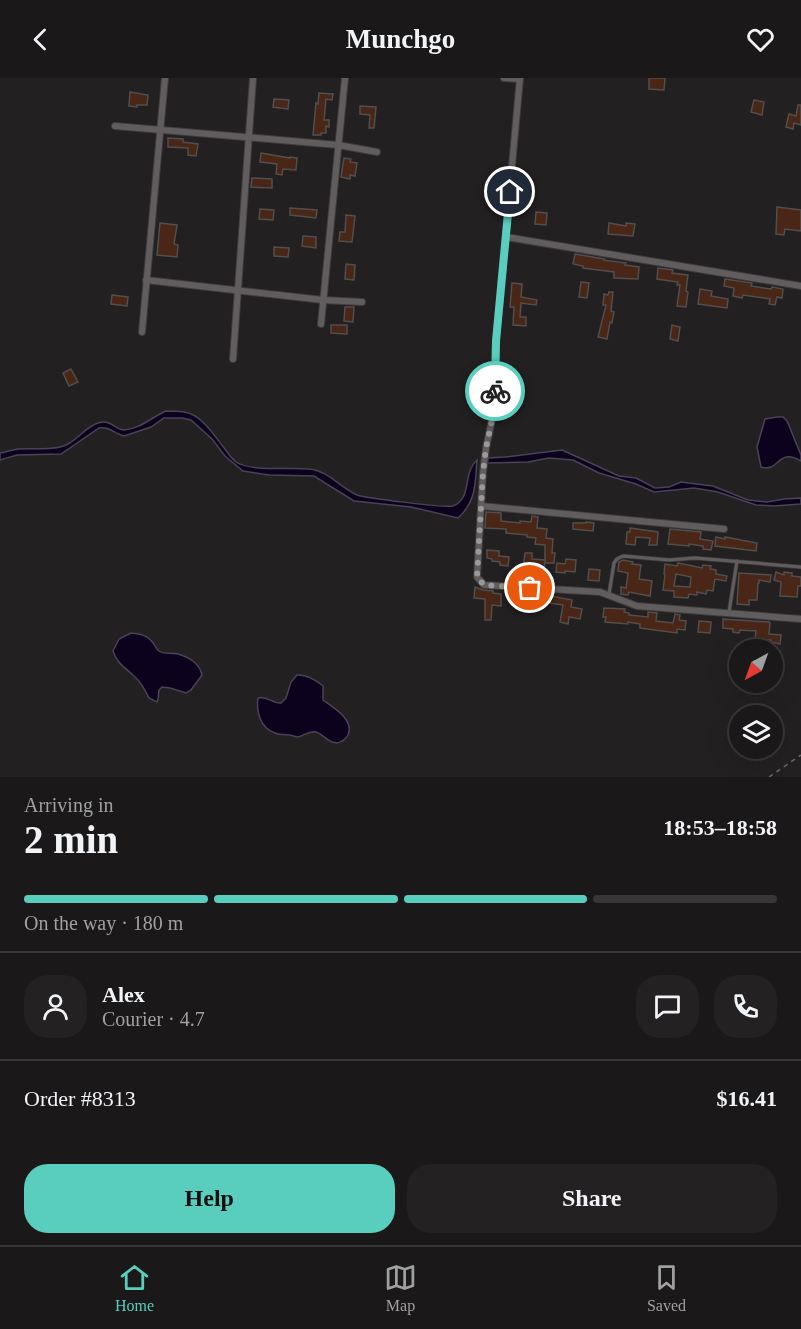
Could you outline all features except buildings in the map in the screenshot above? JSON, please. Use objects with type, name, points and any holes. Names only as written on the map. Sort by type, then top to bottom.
[{"type":"street","points":[[141,332],[165,78]]},
{"type":"street","points":[[232,359],[253,78]]},
{"type":"street","points":[[321,324],[345,78]]},
{"type":"street","points":[[504,78],[520,79],[496,341],[493,415],[483,472],[477,577],[484,585],[600,592],[637,606],[801,619]]},
{"type":"street","points":[[115,126],[338,146],[377,152]]},
{"type":"street","points":[[506,237],[801,286]]},
{"type":"street","points":[[146,280],[323,300],[362,302]]},
{"type":"street","points":[[481,506],[724,529]]},
{"type":"lane","points":[[608,595],[614,563],[616,559],[623,556],[669,560],[695,558],[801,567]]},
{"type":"lane","points":[[729,613],[737,561]]},
{"type":"path","points":[[769,777],[801,754]]},
{"type":"shaded area","points":[[166,411],[190,413],[195,416],[210,429],[236,462],[261,468],[316,470],[357,495],[436,506],[453,506],[463,497],[472,465],[477,460],[474,491],[469,505],[458,518],[411,507],[354,501],[314,476],[269,475],[243,471],[225,456],[212,439],[191,420],[182,418],[164,418],[151,427],[124,436],[106,428],[99,428],[61,454],[17,455],[0,460],[0,453],[18,449],[63,446],[98,423],[106,422],[121,430],[130,429]]},
{"type":"shaded area","points":[[783,417],[787,421],[801,455],[801,461],[787,457],[772,467],[761,467],[757,447],[765,419]]},
{"type":"shaded area","points":[[562,450],[619,476],[636,478],[655,488],[669,487],[681,482],[713,486],[748,500],[767,502],[801,498],[801,504],[756,505],[718,492],[694,488],[654,492],[599,473],[573,460],[549,458],[528,462],[487,463],[488,458]]},
{"type":"shaded area","points":[[131,633],[141,634],[151,640],[161,652],[182,655],[196,664],[202,675],[191,690],[186,693],[162,687],[159,690],[157,702],[149,698],[140,682],[119,663],[113,651],[119,639]]},
{"type":"shaded area","points":[[297,675],[303,675],[323,686],[323,700],[342,714],[348,724],[348,735],[343,740],[334,743],[319,733],[313,732],[298,737],[278,734],[270,731],[263,723],[258,708],[258,698],[281,703],[286,698],[291,682]]},
{"type":"way so far","points":[[495,391],[483,472],[477,577],[484,585],[530,588]]},
{"type":"route","points":[[495,391],[496,341],[510,192]]}]
